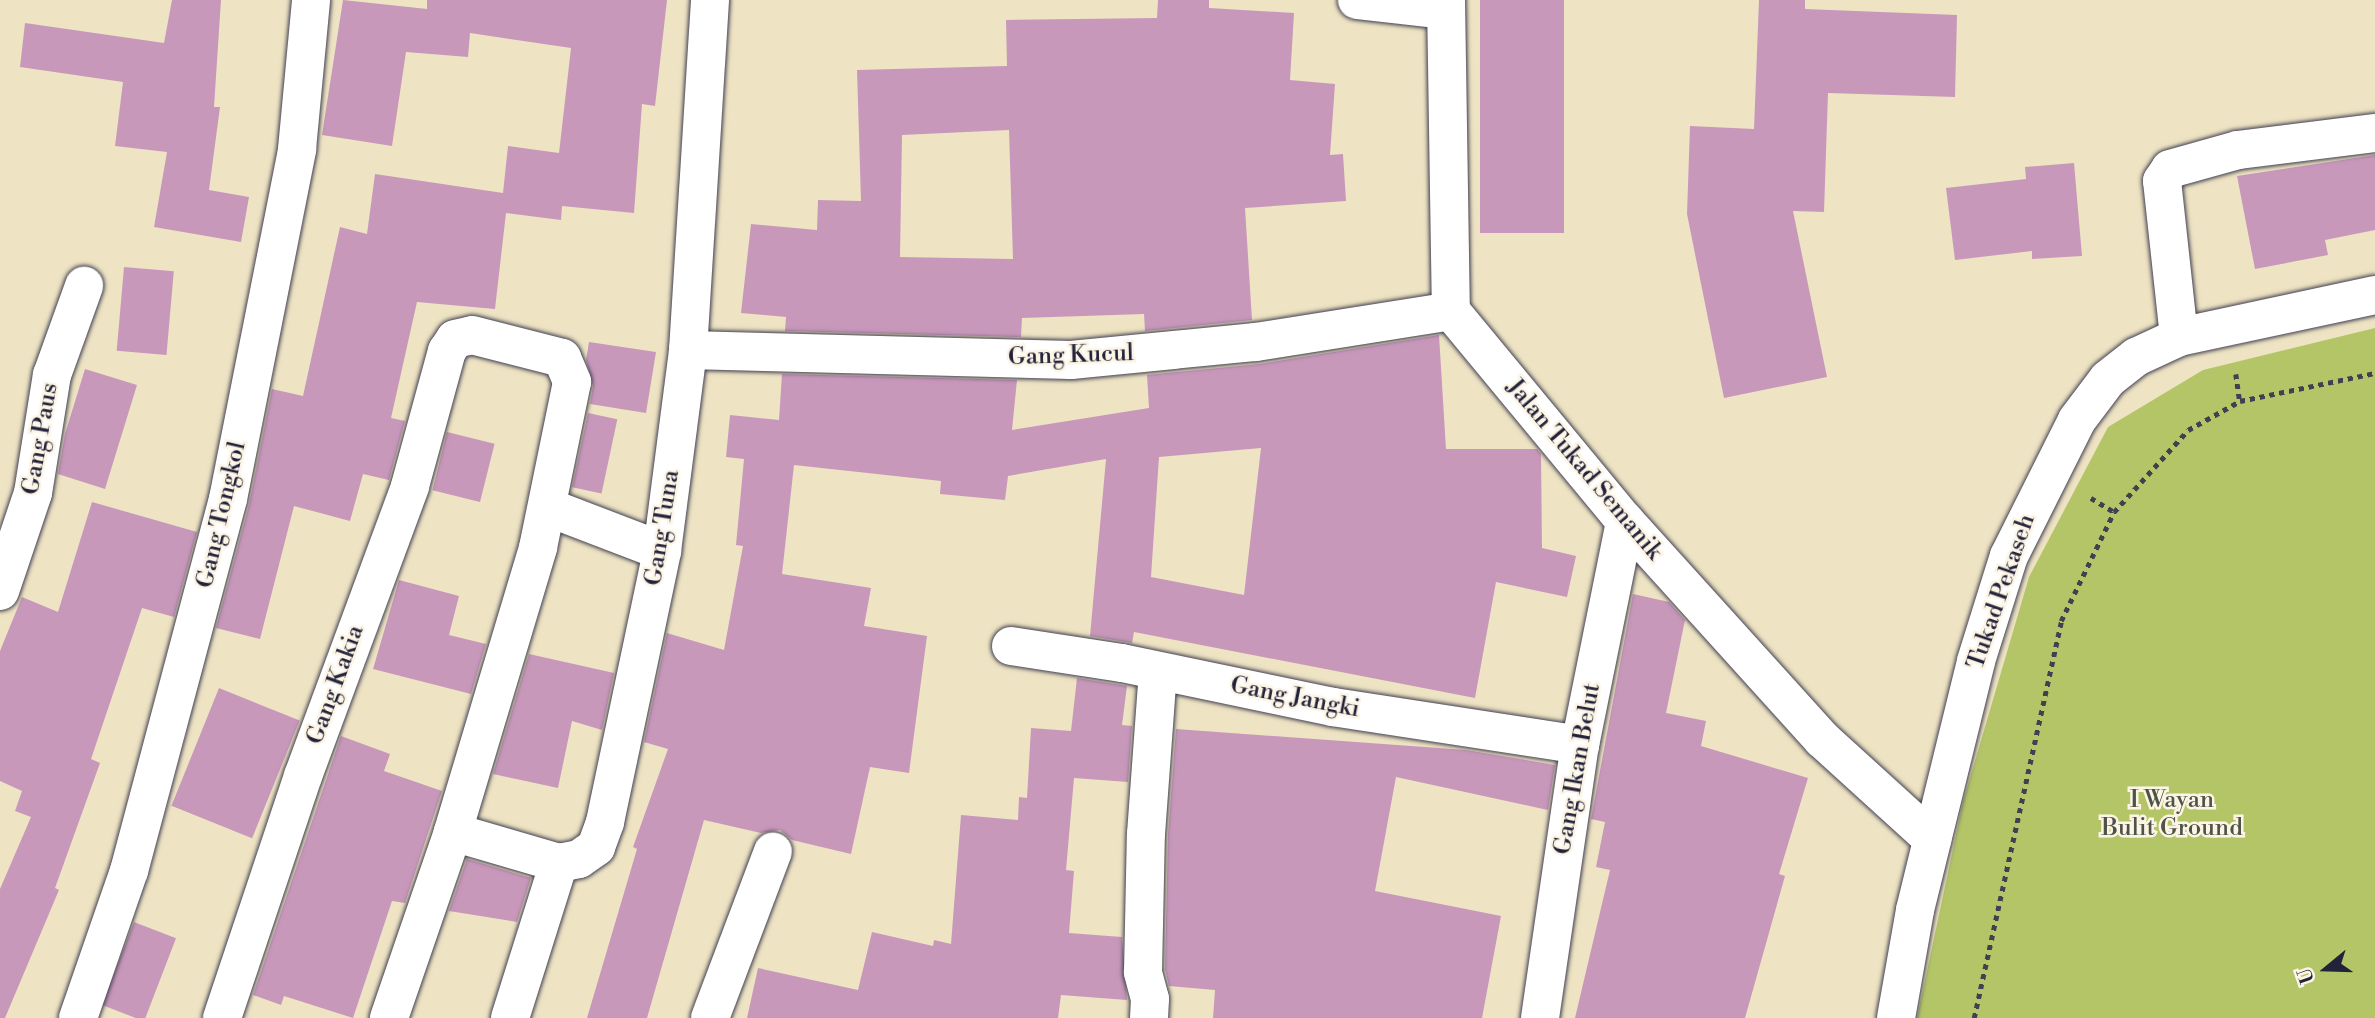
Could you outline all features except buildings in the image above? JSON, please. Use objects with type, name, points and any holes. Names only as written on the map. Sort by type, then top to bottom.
[{"type":"street","name":"Gang Tongkol","points":[[78,1018],[129,871],[228,499],[298,149],[310,0]]},
{"type":"street","name":"Gang Tuna","points":[[559,863],[579,859],[596,846],[605,822],[662,551],[688,350],[710,0]]},
{"type":"street","points":[[1357,0],[1446,5],[1451,311]]},
{"type":"street","points":[[2179,337],[2162,181],[2170,169],[2238,150],[2375,133]]},
{"type":"street","name":"Gang Paus","points":[[0,591],[33,494],[52,375],[84,286]]},
{"type":"street","name":"Tukad Pekaseh","points":[[1896,1018],[1932,839],[1980,648],[2009,556],[2044,479],[2077,420],[2108,379],[2136,357],[2179,337],[2375,295]]},
{"type":"street","name":"Gang Kucul","points":[[688,350],[1071,360],[1256,342],[1451,311]]},
{"type":"street","name":"Jalan Tukad Semanik","points":[[1451,311],[1625,521],[1822,740],[1932,839]]},
{"type":"street","name":"Gang Kakia","points":[[222,1018],[303,776],[410,486],[447,351],[455,339],[472,335],[562,358],[569,365],[572,383],[550,508]]},
{"type":"street","points":[[389,1018],[453,832],[550,508],[662,551]]},
{"type":"street","name":"Gang Ikan Belut","points":[[1540,1018],[1580,745],[1625,521]]},
{"type":"street","name":"Gang Jangki","points":[[1011,646],[1158,671],[1333,706],[1580,745]]},
{"type":"street","points":[[1149,1018],[1150,999],[1143,972],[1146,834],[1158,671]]},
{"type":"street","points":[[453,832],[559,863],[510,1018]]},
{"type":"street","points":[[710,1018],[773,850]]},
{"type":"path","points":[[1974,1018],[2061,621],[2114,512],[2188,430],[2239,401],[2375,373]]},
{"type":"green space","name":"I Wayan Bulit Ground","points":[[2375,328],[2375,1018],[1917,1018],[1963,802],[2029,577],[2108,427],[2203,370]]}]
